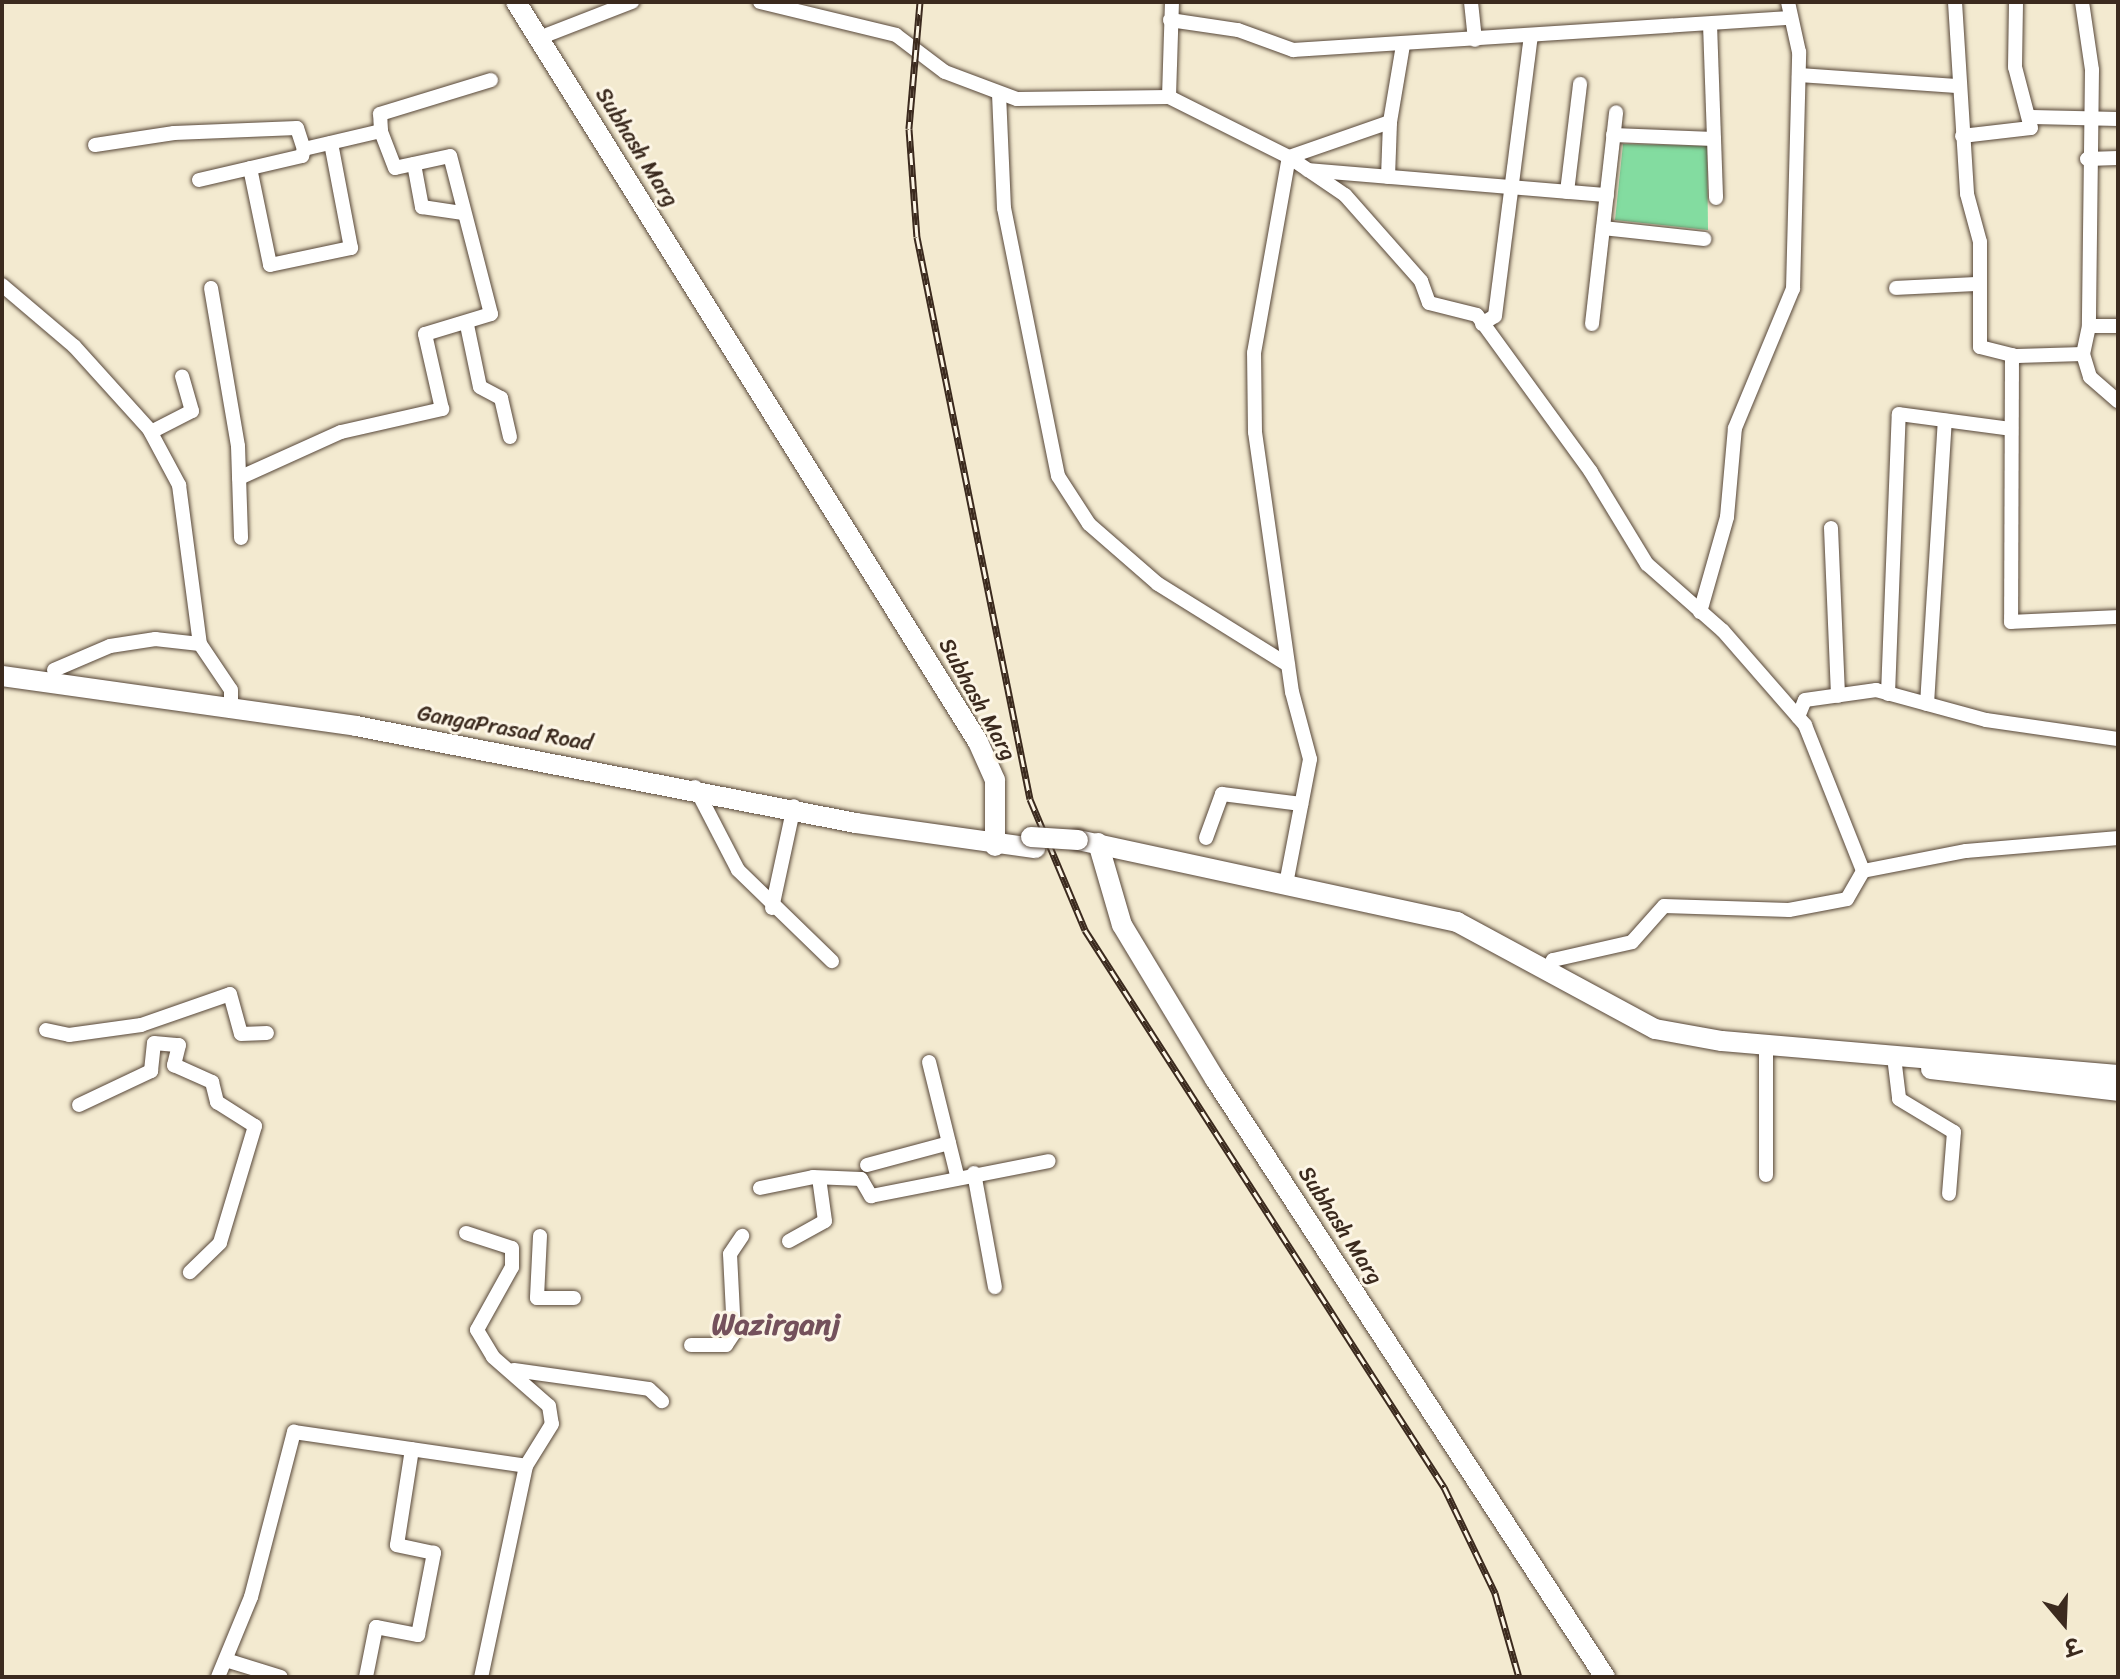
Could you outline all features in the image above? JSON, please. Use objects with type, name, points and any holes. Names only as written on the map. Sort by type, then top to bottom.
[{"type":"street","name":"Subhash Marg","points":[[516,2],[978,742],[995,780],[995,842]]},
{"type":"street","points":[[539,38],[632,2]]},
{"type":"street","points":[[760,2],[896,35],[945,72],[999,94],[1060,104],[1140,92],[1169,97],[1289,157],[1345,195],[1389,243],[1429,303],[1460,306],[1482,324],[1591,472],[1647,564],[1700,612],[1798,717],[1863,871]]},
{"type":"street","points":[[1169,97],[1172,2]]},
{"type":"street","points":[[1471,2],[1475,40]]},
{"type":"street","points":[[1700,612],[1727,517],[1735,428],[1793,289],[1799,75],[1786,18],[1788,2]]},
{"type":"street","points":[[1955,2],[1962,136],[1980,242],[1980,347],[2012,355],[2083,354]]},
{"type":"street","points":[[1962,136],[2031,128],[2032,117],[2015,67],[2016,2]]},
{"type":"street","points":[[2082,2],[2092,70],[2087,159],[2089,326],[2083,354],[2090,377],[2118,401]]},
{"type":"street","points":[[1170,20],[1238,30],[1293,50],[1786,18]]},
{"type":"street","points":[[1710,24],[1716,198]]},
{"type":"street","points":[[1482,324],[1495,316],[1531,36]]},
{"type":"street","points":[[1388,177],[1390,122],[1403,45]]},
{"type":"street","points":[[1799,75],[1957,86]]},
{"type":"street","points":[[239,478],[341,432],[442,409],[425,334],[467,325],[491,314],[462,213],[450,156],[395,168],[381,131],[380,114],[491,80]]},
{"type":"street","points":[[1567,192],[1580,84]]},
{"type":"street","points":[[999,94],[1004,208],[1058,476],[1089,524],[1158,584],[1288,665]]},
{"type":"street","points":[[1592,324],[1616,112]]},
{"type":"street","points":[[2032,117],[2118,119]]},
{"type":"street","points":[[1289,157],[1390,122]]},
{"type":"street","points":[[95,145],[174,133],[297,128],[304,149],[302,156],[199,180]]},
{"type":"street","points":[[304,149],[381,131]]},
{"type":"street","points":[[1613,135],[1714,139]]},
{"type":"street","points":[[250,168],[270,265],[351,248],[331,143]]},
{"type":"street","points":[[1286,884],[1310,759],[1288,665],[1255,432],[1254,353],[1289,157]]},
{"type":"street","points":[[2087,159],[2118,158]]},
{"type":"street","points":[[414,164],[422,207],[462,213]]},
{"type":"street","points":[[1308,170],[1607,195]]},
{"type":"street","points":[[1603,228],[1704,239]]},
{"type":"street","points":[[1896,288],[1979,284]]},
{"type":"street","points":[[2,285],[74,346],[151,432],[179,485],[200,644],[231,690],[231,710]]},
{"type":"street","points":[[211,288],[239,478],[241,538]]},
{"type":"street","points":[[467,325],[480,387],[501,398],[510,437]]},
{"type":"street","points":[[2089,326],[2118,326]]},
{"type":"street","points":[[2012,355],[2011,622],[2118,617]]},
{"type":"street","points":[[151,432],[192,411],[182,376]]},
{"type":"street","points":[[1888,694],[1899,414],[2011,429]]},
{"type":"street","points":[[1927,704],[1945,421]]},
{"type":"street","points":[[1831,528],[1838,696]]},
{"type":"street","points":[[54,670],[110,646],[155,639],[200,644]]},
{"type":"street","name":"GangaPrasad Road","points":[[2,676],[231,710],[695,787],[995,842]]},
{"type":"street","points":[[1798,717],[1805,700],[1888,694],[2118,739]]},
{"type":"street","points":[[695,787],[721,849],[772,908],[832,961]]},
{"type":"street","points":[[1206,838],[1222,794],[1301,804]]},
{"type":"street","points":[[772,908],[794,806]]},
{"type":"street","points":[[1548,971],[1553,960],[1632,942],[1664,906],[1789,910],[1847,899],[1863,871],[1966,851],[2118,838]]},
{"type":"street","points":[[995,842],[1033,842],[1089,848],[1286,884],[1457,922],[1655,1029],[1722,1041],[2118,1075]]},
{"type":"street","name":"Subhash Marg","points":[[1089,848],[1122,925],[1215,1079],[1605,1677]]},
{"type":"street","points":[[1089,848],[1448,934],[1648,1037],[1693,1050],[1895,1065],[2118,1091]]},
{"type":"street","points":[[46,1030],[69,1035],[152,1023],[230,994],[241,1034],[267,1033]]},
{"type":"street","points":[[79,1105],[151,1071],[154,1043],[152,1023]]},
{"type":"street","points":[[154,1043],[179,1045],[174,1065],[212,1082],[217,1102],[255,1126],[220,1243],[190,1272]]},
{"type":"street","points":[[1766,1054],[1766,1175]]},
{"type":"street","points":[[929,1062],[957,1175]]},
{"type":"street","points":[[1895,1065],[1899,1099],[1954,1132],[1949,1194]]},
{"type":"street","points":[[867,1165],[949,1143]]},
{"type":"street","points":[[760,1188],[819,1178],[861,1179],[871,1196],[957,1175],[1049,1161]]},
{"type":"street","points":[[974,1173],[995,1287]]},
{"type":"street","points":[[789,1241],[825,1221],[819,1178]]},
{"type":"street","points":[[466,1233],[512,1248],[512,1267],[477,1330],[493,1357],[514,1370],[549,1406],[552,1424],[526,1466],[481,1677]]},
{"type":"street","points":[[540,1236],[537,1298],[574,1298]]},
{"type":"street","points":[[691,1345],[726,1345],[734,1333],[730,1254],[742,1236]]},
{"type":"street","points":[[512,1267],[539,1275]]},
{"type":"street","points":[[514,1370],[649,1389],[662,1401]]},
{"type":"street","points":[[218,1677],[229,1661],[294,1432],[526,1466]]},
{"type":"street","points":[[366,1677],[376,1627],[418,1635],[434,1553],[397,1545],[412,1449]]},
{"type":"street","points":[[229,1661],[281,1677]]},
{"type":"green space","points":[[1623,144],[1707,146],[1708,230],[1615,220]]},
{"type":"railway","points":[[920,2],[909,129],[917,237],[1030,799],[1085,930],[1444,1487],[1495,1593],[1519,1677]]},
{"type":"district","name":"Wazirganj","points":[[776,1324]]}]
